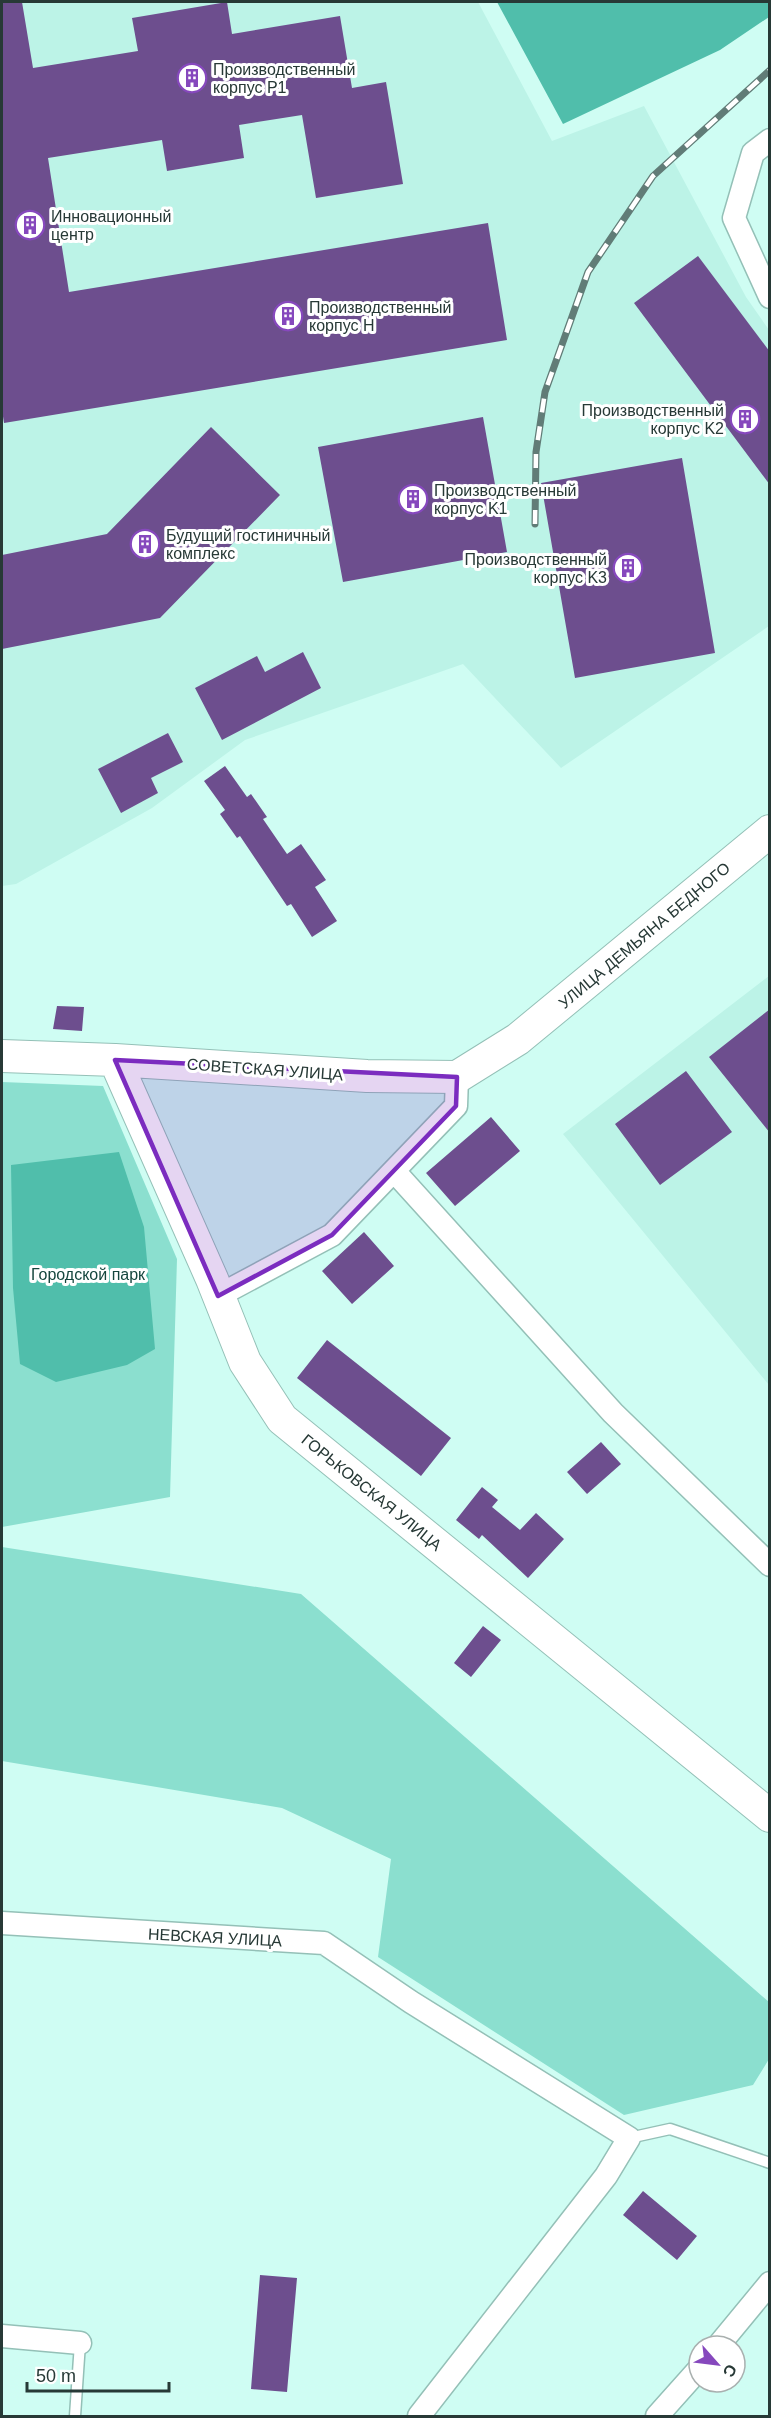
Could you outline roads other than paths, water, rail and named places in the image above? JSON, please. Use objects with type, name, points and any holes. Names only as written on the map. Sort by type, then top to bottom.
[{"type":"street","points":[[761,146],[734,218],[770,297]]},
{"type":"street","name":"УЛИЦА ДЕМЬЯНА БЕДНОГО","points":[[457,1077],[518,1039],[770,831]]},
{"type":"street","name":"СОВЕТСКАЯ УЛИЦА","points":[[2,1056],[115,1060],[367,1076],[457,1077]]},
{"type":"street","name":"ГОРЬКОВСКАЯ УЛИЦА","points":[[115,1060],[245,1362],[282,1419],[770,1816]]},
{"type":"street","points":[[218,1296],[332,1235],[456,1106],[457,1077]]},
{"type":"street","points":[[394,1170],[613,1413],[770,1565]]},
{"type":"street","name":"НЕВСКАЯ УЛИЦА","points":[[2,1923],[324,1943],[411,2002],[629,2138]]},
{"type":"street","points":[[419,2416],[606,2176],[629,2138]]},
{"type":"street","points":[[728,2334],[770,2283]]},
{"type":"street","points":[[2,2336],[80,2343]]},
{"type":"street","points":[[657,2416],[687,2382]]},
{"type":"lane","points":[[629,2138],[670,2129],[770,2163]]},
{"type":"lane","points":[[75,2416],[80,2343]]},
{"type":"railway","points":[[535,524],[536,452],[545,392],[588,272],[653,176],[770,70]]},
{"type":"place","name":"Производственный корпус P1","points":[[192,78]]},
{"type":"place","name":"Инновационный центр","points":[[30,225]]},
{"type":"place","name":"Производственный корпус H","points":[[288,316]]},
{"type":"place","name":"Производственный корпус K2","points":[[745,419]]},
{"type":"place","name":"Производственный корпус K1","points":[[413,499]]},
{"type":"place","name":"Будущий гостиничный комплекс","points":[[145,544]]},
{"type":"place","name":"Производственный корпус K3","points":[[628,568]]},
{"type":"park label","name":"Городской парк","points":[[88,1274]]}]
